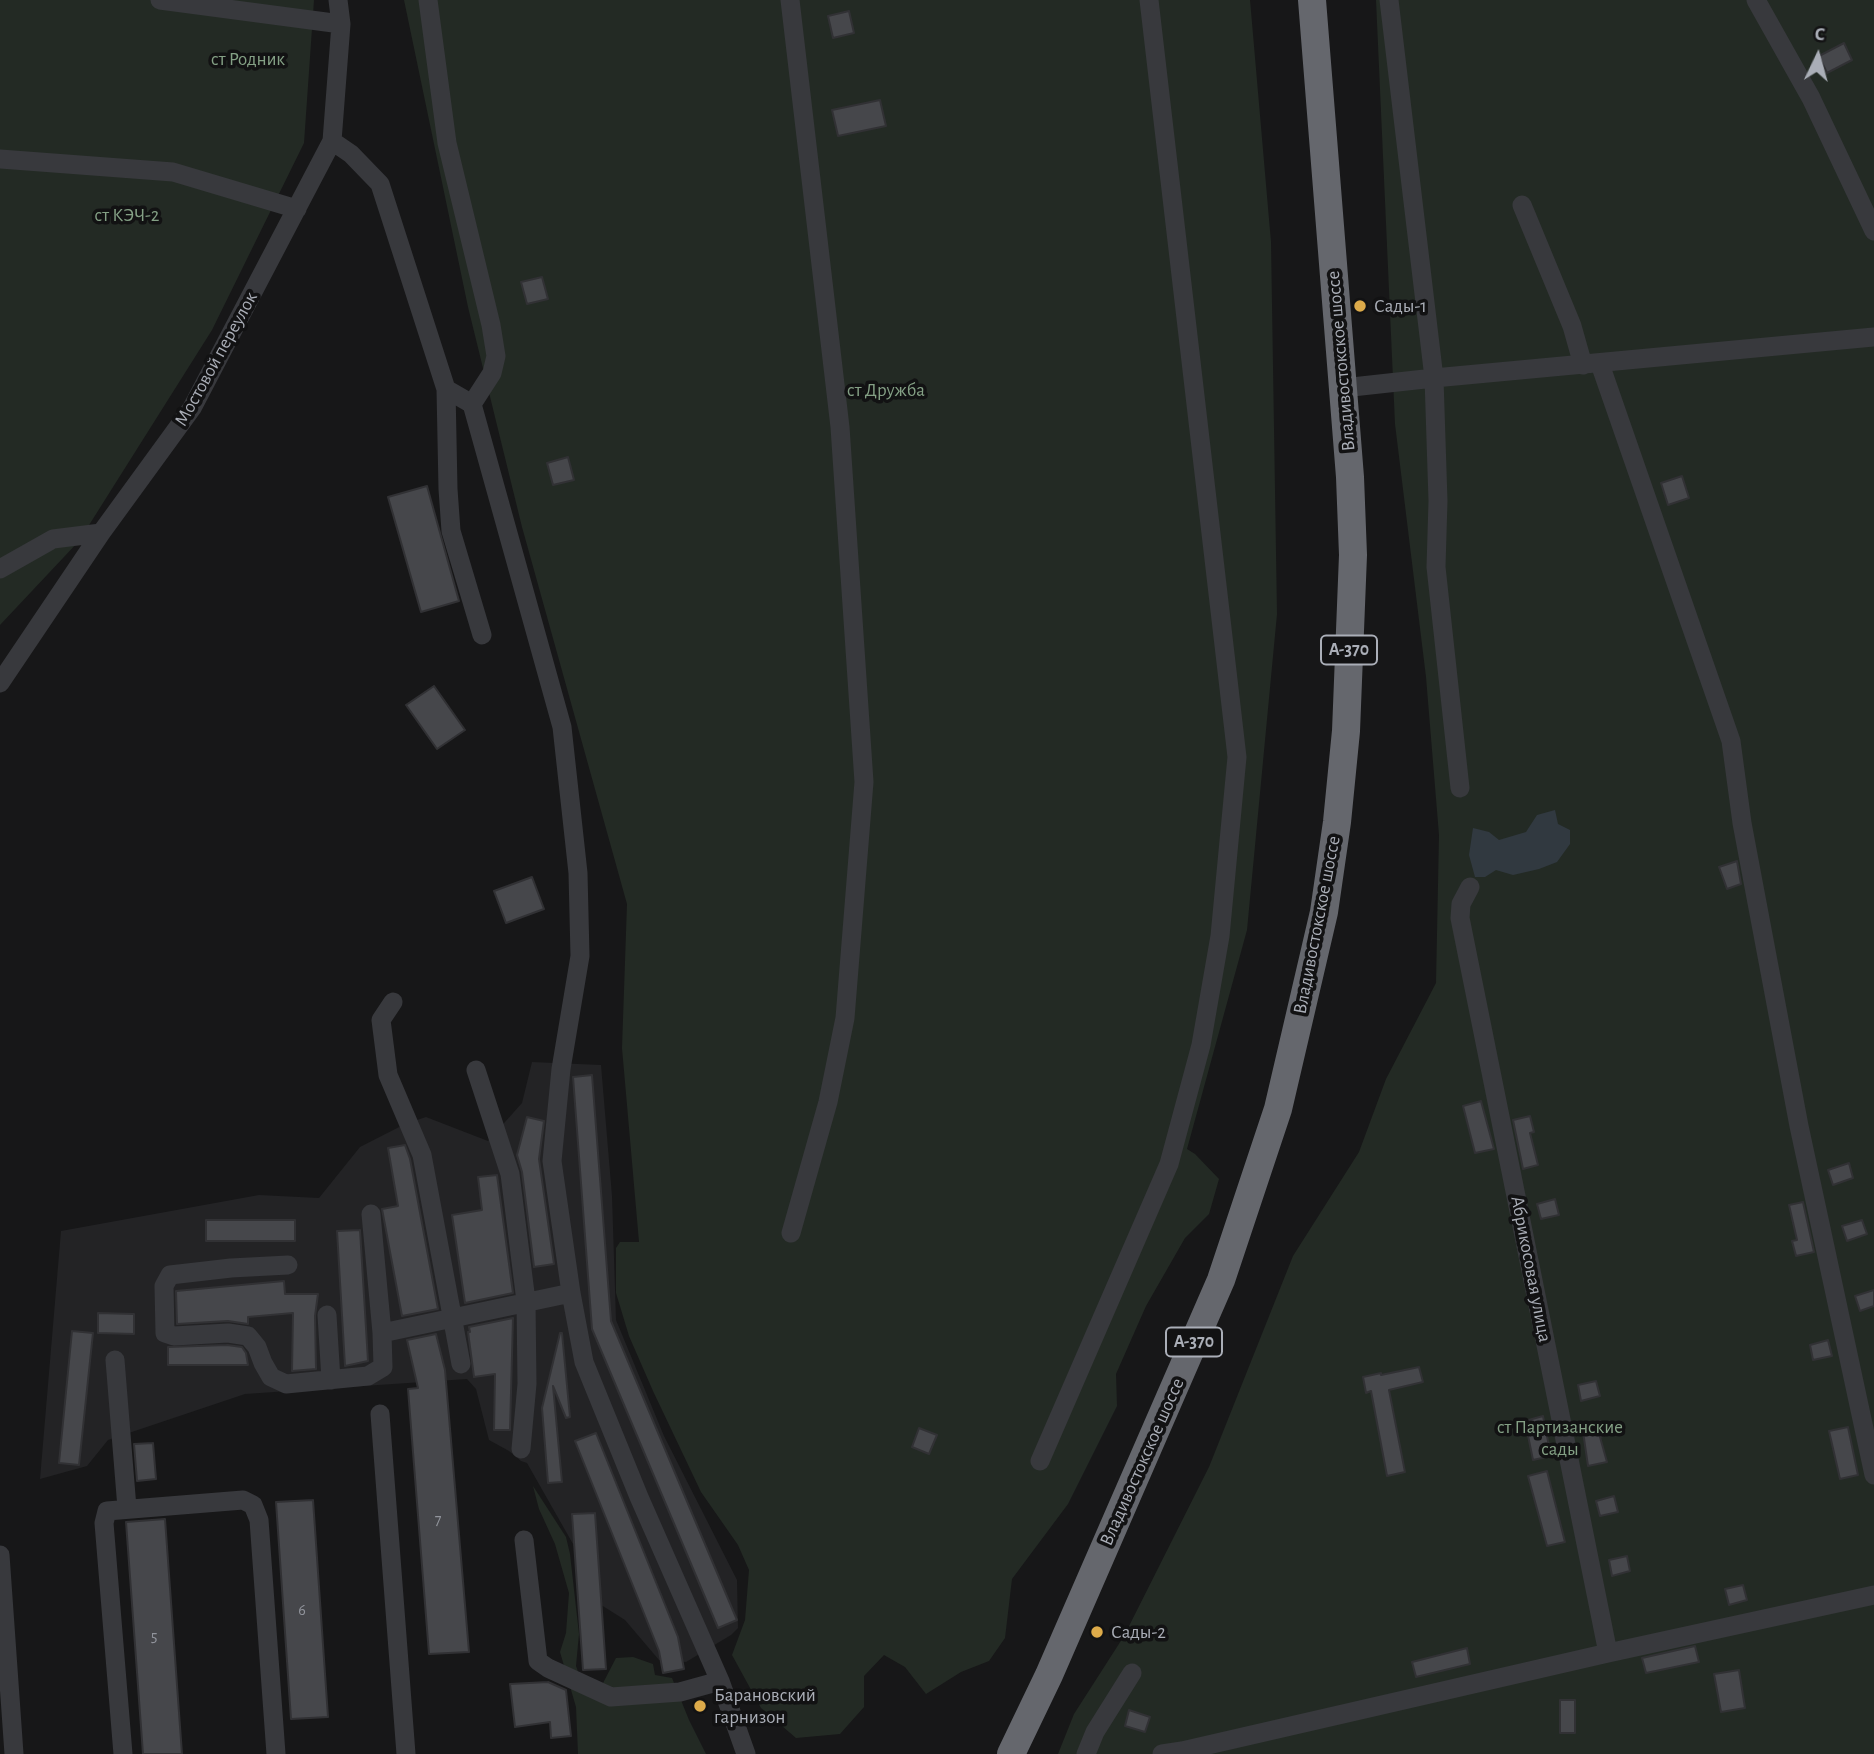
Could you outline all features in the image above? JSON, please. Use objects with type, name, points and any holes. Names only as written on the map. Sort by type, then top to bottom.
[{"type":"highway","name":"Владивостокское шоссе","points":[[1010,1754],[1049,1675],[1221,1280],[1278,1109],[1324,912],[1346,731],[1353,555],[1343,388],[1312,0]]},
{"type":"street","points":[[160,0],[341,24]]},
{"type":"street","name":"Мостовой переулок","points":[[0,683],[101,533],[192,408],[332,141],[341,24],[338,0]]},
{"type":"street","points":[[428,0],[447,143],[496,356],[492,373],[472,404]]},
{"type":"street","points":[[790,0],[840,427],[864,782],[845,1018],[828,1102],[791,1233]]},
{"type":"street","points":[[1040,1461],[1168,1164],[1201,1045],[1220,936],[1237,757],[1149,0]]},
{"type":"street","points":[[1389,0],[1434,377],[1438,501],[1436,567],[1460,789]]},
{"type":"street","points":[[1756,0],[1811,98],[1874,231]]},
{"type":"street","points":[[332,141],[351,154],[380,184],[446,389],[451,531],[482,635]]},
{"type":"street","points":[[0,159],[173,172],[297,209]]},
{"type":"street","points":[[1522,205],[1572,326],[1592,364],[1731,741],[1742,823],[1797,1113],[1874,1475]]},
{"type":"street","points":[[1343,388],[1434,377],[1874,337]]},
{"type":"street","points":[[446,389],[472,404],[562,727],[578,873],[580,956],[561,1069],[552,1161],[570,1293],[584,1362],[639,1497],[720,1681],[746,1754]]},
{"type":"street","points":[[0,569],[53,539],[101,533]]},
{"type":"street","name":"Абрикосовая улица","points":[[1470,887],[1461,904],[1460,918],[1608,1654]]},
{"type":"street","points":[[393,1002],[381,1020],[388,1075],[422,1155],[461,1364]]},
{"type":"street","points":[[476,1070],[510,1174],[526,1301],[527,1384],[521,1449]]},
{"type":"street","points":[[288,1265],[170,1275],[164,1286],[165,1333],[174,1336],[228,1333],[248,1336],[257,1347],[271,1377],[286,1384],[368,1376],[383,1367],[372,1214]]},
{"type":"street","points":[[382,1334],[570,1293]]},
{"type":"street","points":[[327,1315],[331,1380]]},
{"type":"street","points":[[115,1360],[127,1508]]},
{"type":"street","points":[[380,1414],[406,1754]]},
{"type":"street","points":[[123,1754],[104,1523],[107,1511],[243,1500],[253,1505],[259,1520],[276,1754]]},
{"type":"street","points":[[524,1540],[538,1661],[611,1697],[680,1692],[720,1681]]},
{"type":"street","points":[[0,1555],[14,1754]]},
{"type":"street","points":[[1162,1754],[1874,1595]]},
{"type":"street","points":[[1086,1754],[1095,1732],[1132,1674]]},
{"type":"shaded area","points":[[1555,810],[1558,824],[1570,830],[1570,844],[1557,862],[1513,875],[1496,870],[1485,877],[1475,877],[1469,855],[1473,828],[1489,832],[1499,840],[1526,832],[1537,815]]},
{"type":"shaded area","points":[[532,1062],[601,1065],[612,1196],[616,1320],[664,1436],[737,1580],[738,1628],[731,1635],[686,1662],[659,1660],[625,1620],[598,1603],[585,1581],[573,1544],[527,1463],[489,1440],[476,1389],[467,1379],[245,1394],[108,1440],[87,1466],[40,1479],[61,1231],[259,1195],[319,1198],[360,1147],[405,1124],[426,1117],[488,1141],[522,1103]]},
{"type":"green space","name":"ст КЭЧ-2","points":[[0,0],[314,0],[304,143],[212,330],[79,541],[0,625]]},
{"type":"green space","name":"ст Дружба","points":[[404,0],[1250,0],[1271,242],[1277,614],[1247,930],[1187,1149],[1219,1179],[1209,1214],[1185,1238],[1146,1306],[1116,1374],[1117,1406],[1068,1504],[1012,1579],[1005,1638],[989,1661],[961,1672],[926,1694],[905,1667],[884,1655],[864,1676],[864,1707],[840,1734],[796,1738],[761,1708],[732,1655],[745,1620],[749,1570],[738,1545],[701,1492],[629,1336],[616,1293],[616,1248],[620,1242],[639,1242],[622,1048],[627,904],[522,527],[468,307]]},
{"type":"green space","name":"ст Партизанские сады","points":[[1376,0],[1874,0],[1874,1754],[1058,1754],[1074,1714],[1124,1636],[1209,1467],[1293,1256],[1359,1152],[1386,1079],[1436,983],[1439,835],[1426,677],[1395,424]]},
{"type":"green space","points":[[533,1486],[566,1537],[579,1634],[576,1666],[585,1691],[602,1685],[616,1658],[633,1657],[653,1664],[655,1675],[672,1678],[706,1754],[578,1754],[576,1707],[560,1652],[566,1633],[569,1593],[555,1544],[539,1509]]},
{"type":"building","points":[[849,11],[854,33],[833,38],[828,16]]},
{"type":"building","points":[[1844,43],[1852,60],[1827,73],[1819,56]]},
{"type":"building","points":[[880,100],[886,126],[838,136],[832,110]]},
{"type":"building","points":[[542,277],[548,299],[527,304],[521,282]]},
{"type":"building","points":[[568,457],[574,480],[553,485],[547,463]]},
{"type":"building","points":[[1682,476],[1689,498],[1668,505],[1661,483]]},
{"type":"building","points":[[427,486],[459,601],[421,612],[388,497]]},
{"type":"building","points":[[434,686],[465,730],[437,749],[406,705]]},
{"type":"building","points":[[1737,861],[1741,884],[1727,889],[1719,867]]},
{"type":"building","points":[[532,877],[544,909],[506,923],[494,891]]},
{"type":"building","points":[[592,1075],[611,1321],[737,1620],[718,1628],[592,1329],[573,1077]]},
{"type":"building","points":[[1481,1101],[1494,1149],[1475,1153],[1463,1106]]},
{"type":"building","points":[[1530,1116],[1534,1132],[1530,1133],[1538,1165],[1523,1169],[1513,1120]]},
{"type":"building","points":[[527,1117],[544,1121],[539,1159],[554,1264],[534,1267],[522,1172],[517,1155]]},
{"type":"building","points":[[405,1145],[410,1159],[438,1309],[402,1316],[382,1209],[398,1206],[388,1148]]},
{"type":"building","points":[[1849,1163],[1853,1178],[1833,1185],[1828,1170]]},
{"type":"building","points":[[497,1175],[513,1293],[465,1303],[452,1215],[482,1210],[478,1177]]},
{"type":"building","points":[[1555,1199],[1559,1215],[1541,1219],[1537,1204]]},
{"type":"building","points":[[1803,1202],[1814,1252],[1796,1256],[1792,1241],[1797,1240],[1789,1205]]},
{"type":"building","points":[[206,1220],[295,1220],[295,1241],[206,1241]]},
{"type":"building","points":[[1862,1220],[1867,1234],[1847,1241],[1842,1226]]},
{"type":"building","points":[[360,1230],[368,1361],[345,1366],[337,1231]]},
{"type":"building","points":[[284,1281],[285,1294],[318,1294],[315,1316],[316,1369],[292,1371],[293,1313],[248,1317],[248,1324],[228,1321],[177,1324],[176,1291]]},
{"type":"building","points":[[1874,1290],[1874,1306],[1860,1311],[1855,1296]]},
{"type":"building","points":[[98,1313],[134,1314],[134,1334],[98,1333]]},
{"type":"building","points":[[513,1318],[510,1430],[494,1430],[495,1374],[474,1377],[468,1332],[469,1327]]},
{"type":"building","points":[[72,1331],[93,1333],[79,1465],[59,1463]]},
{"type":"building","points":[[560,1333],[570,1417],[566,1418],[553,1386],[562,1482],[548,1483],[542,1408]]},
{"type":"building","points":[[436,1334],[445,1370],[469,1652],[429,1654],[408,1389],[418,1388],[407,1340]]},
{"type":"building","points":[[1828,1340],[1832,1356],[1813,1360],[1810,1345]]},
{"type":"building","points":[[168,1347],[242,1347],[248,1365],[168,1365]]},
{"type":"building","points":[[1419,1367],[1423,1382],[1389,1390],[1405,1472],[1387,1476],[1371,1391],[1366,1393],[1363,1377]]},
{"type":"building","points":[[1596,1381],[1600,1396],[1581,1401],[1578,1385]]},
{"type":"building","points":[[1543,1416],[1551,1456],[1533,1460],[1525,1421]]},
{"type":"building","points":[[1600,1421],[1603,1436],[1600,1437],[1607,1462],[1588,1466],[1582,1425]]},
{"type":"building","points":[[1848,1427],[1858,1475],[1840,1479],[1829,1431]]},
{"type":"building","points":[[919,1428],[937,1435],[929,1454],[912,1447]]},
{"type":"building","points":[[596,1433],[678,1637],[684,1669],[663,1673],[659,1651],[575,1441]]},
{"type":"building","points":[[153,1443],[156,1479],[137,1481],[134,1444]]},
{"type":"building","points":[[1547,1471],[1565,1542],[1547,1546],[1528,1476]]},
{"type":"building","points":[[1614,1496],[1618,1512],[1600,1516],[1596,1501]]},
{"type":"building","points":[[313,1500],[328,1717],[291,1719],[276,1502]]},
{"type":"building","points":[[595,1513],[606,1669],[583,1670],[572,1514]]},
{"type":"building","points":[[165,1519],[182,1754],[143,1754],[126,1522]]},
{"type":"building","points":[[1627,1556],[1630,1571],[1612,1576],[1609,1560]]},
{"type":"building","points":[[1743,1585],[1747,1600],[1729,1605],[1725,1589]]},
{"type":"building","points":[[1695,1646],[1699,1662],[1646,1673],[1642,1658]]},
{"type":"building","points":[[1467,1648],[1470,1664],[1416,1677],[1412,1662]]},
{"type":"building","points":[[1739,1670],[1745,1708],[1721,1712],[1714,1674]]},
{"type":"building","points":[[548,1682],[566,1690],[571,1736],[551,1738],[550,1722],[515,1727],[510,1684]]},
{"type":"building","points":[[1560,1700],[1575,1700],[1575,1733],[1560,1733]]},
{"type":"building","points":[[1129,1710],[1150,1717],[1145,1732],[1125,1726]]},
{"type":"place","name":"Сады-1","points":[[1360,306]]},
{"type":"place","name":"Сады-2","points":[[1097,1632]]},
{"type":"place","name":"Барановский гарнизон","points":[[700,1706]]},
{"type":"park label","name":"ст Родник","points":[[248,59]]}]
